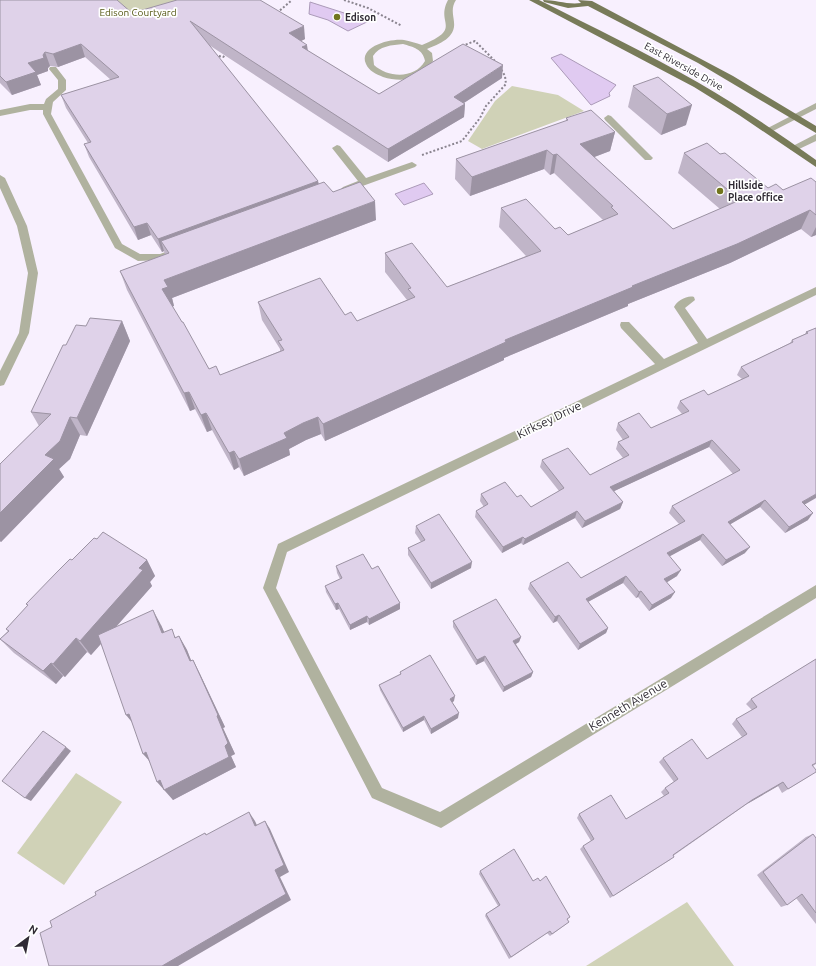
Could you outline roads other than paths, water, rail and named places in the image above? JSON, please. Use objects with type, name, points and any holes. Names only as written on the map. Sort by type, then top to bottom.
[{"type":"main road","name":"East Riverside Drive","points":[[533,0],[698,85],[768,130],[816,164]]},
{"type":"main road","points":[[547,0],[570,7],[577,7],[586,2]]},
{"type":"main road","name":"East Riverside Drive","points":[[586,2],[677,47],[765,97],[816,130]]},
{"type":"street","points":[[421,48],[439,39],[449,31],[448,12],[452,0]]},
{"type":"street","points":[[403,42],[421,48],[429,57],[429,63],[426,68],[412,76],[397,77],[383,74],[375,70],[370,65],[369,59],[371,54],[383,45],[403,42]]},
{"type":"street","points":[[53,69],[62,80],[62,90],[50,100],[47,107],[47,114],[118,246],[138,258],[161,257],[183,249]]},
{"type":"street","points":[[768,130],[816,106]]},
{"type":"street","points":[[0,113],[30,107],[47,107]]},
{"type":"street","points":[[608,118],[648,158]]},
{"type":"street","points":[[794,148],[816,137]]},
{"type":"street","points":[[337,148],[364,182]]},
{"type":"street","points":[[335,193],[412,165]]},
{"type":"street","points":[[0,178],[22,226],[33,273],[24,333],[0,382]]},
{"type":"street","name":"Kirksey Drive","points":[[441,820],[377,793],[269,588],[282,548],[816,291]]},
{"type":"street","points":[[690,300],[679,307],[705,344]]},
{"type":"street","points":[[625,325],[663,365]]},
{"type":"street","name":"Kenneth Avenue","points":[[441,820],[816,591]]},
{"type":"place","name":"Edison","points":[[337,17]]},
{"type":"place","name":"Hillside Place office","points":[[720,191]]},
{"type":"park label","name":"Edison Courtyard","points":[[138,12]]}]
